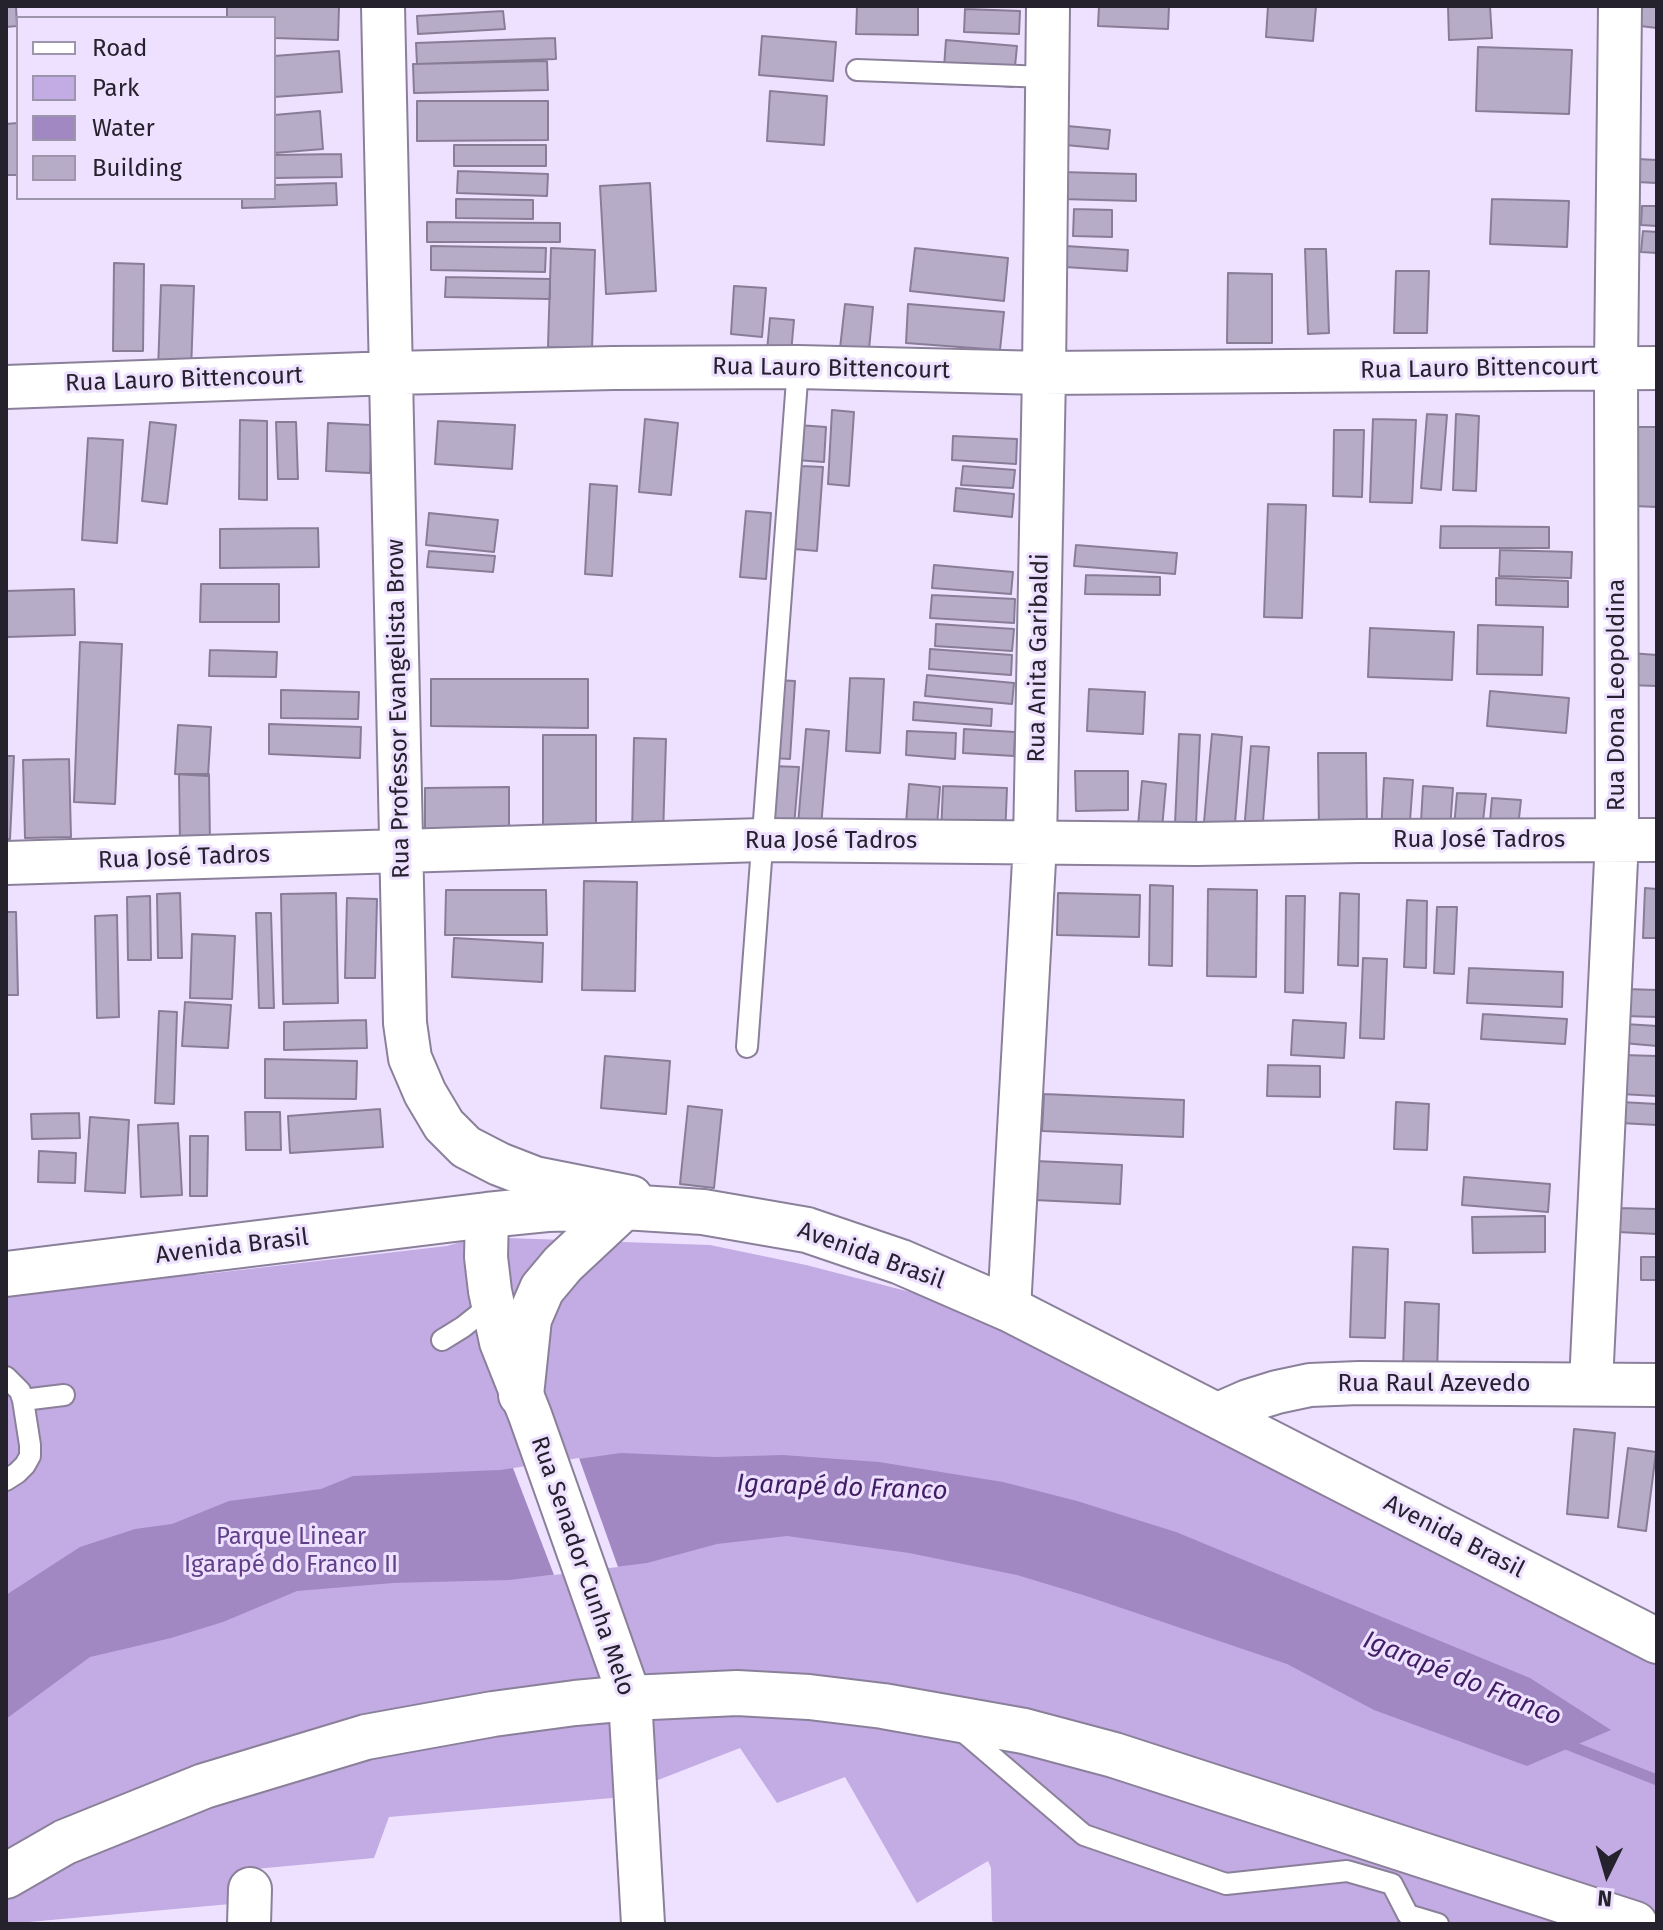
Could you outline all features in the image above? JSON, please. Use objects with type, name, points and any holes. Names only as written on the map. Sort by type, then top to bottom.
[{"type":"highway","name":"Avenida Brasil","points":[[6,1274],[547,1209],[624,1207],[703,1212],[807,1230],[901,1262],[1009,1309],[1657,1641]]},
{"type":"highway","points":[[526,1405],[529,1319],[542,1289],[563,1264],[624,1207]]},
{"type":"highway","points":[[6,1876],[65,1842],[204,1786],[366,1737],[493,1714],[630,1698],[737,1693],[809,1697],[883,1706],[1024,1731],[1114,1755],[1578,1915],[1635,1924]]},
{"type":"street","name":"Rua Professor Evangelista Brow","points":[[383,6],[405,1023],[410,1058],[425,1093],[444,1125],[466,1147],[535,1178],[703,1212]]},
{"type":"street","name":"Rua Anita Garibaldi","points":[[1009,1309],[1035,843],[1048,6]]},
{"type":"street","name":"Rua Dona Leopoldina","points":[[1591,1383],[1637,839],[1637,367],[1620,6]]},
{"type":"street","name":"Rua Lauro Bittencourt","points":[[6,387],[613,368],[798,367],[1044,373],[1637,367]]},
{"type":"street","name":"Rua José Tadros","points":[[6,863],[762,840],[1196,844],[1637,839]]},
{"type":"street","name":"Rua Senador Cunha Melo","points":[[487,1215],[486,1257],[501,1342],[630,1698],[643,1924]]},
{"type":"street","name":"Rua Raul Azevedo","points":[[1216,1415],[1277,1392],[1310,1385],[1657,1385]]},
{"type":"lane","points":[[857,70],[1047,77]]},
{"type":"lane","points":[[747,1047],[798,367]]},
{"type":"lane","points":[[442,1340],[492,1304]]},
{"type":"lane","points":[[6,1377],[20,1391],[30,1445],[30,1456],[25,1465],[6,1480]]},
{"type":"lane","points":[[23,1400],[64,1395]]},
{"type":"lane","points":[[945,1716],[1084,1835],[1226,1884],[1347,1871],[1392,1884],[1408,1915],[1438,1924]]},
{"type":"green space","name":"Parque Linear Igarapé do Franco II","points":[[478,1237],[710,1245],[806,1265],[980,1310],[1151,1407],[1657,1657],[1657,1924],[999,1924],[992,1921],[991,1868],[988,1861],[917,1903],[845,1777],[777,1803],[740,1748],[612,1798],[389,1817],[374,1858],[244,1870],[242,1903],[6,1924],[6,1295],[90,1283],[206,1274],[447,1246]]},
{"type":"water","points":[[621,1453],[717,1457],[783,1455],[879,1462],[1003,1482],[1077,1501],[1176,1532],[1530,1678],[1611,1730],[1527,1766],[1374,1710],[1287,1664],[1083,1595],[1017,1575],[909,1553],[787,1536],[717,1544],[647,1563],[509,1580],[393,1583],[297,1591],[223,1622],[90,1657],[6,1719],[6,1595],[80,1547],[135,1529],[172,1524],[229,1501],[321,1489],[353,1476],[500,1470]]},
{"type":"pier","points":[[579,1458],[618,1567],[554,1575],[513,1468]]},
{"type":"building","points":[[6,6],[16,6],[16,26],[6,27]]},
{"type":"building","points":[[227,6],[339,6],[338,40],[276,38],[276,16],[227,16]]},
{"type":"building","points":[[857,6],[918,6],[918,35],[856,34]]},
{"type":"building","points":[[1099,6],[1169,6],[1168,29],[1098,26]]},
{"type":"building","points":[[1268,6],[1316,6],[1313,41],[1266,37]]},
{"type":"building","points":[[1448,6],[1490,6],[1492,38],[1449,40]]},
{"type":"building","points":[[1642,6],[1657,6],[1657,28],[1640,26]]},
{"type":"building","points":[[965,9],[1020,11],[1019,34],[964,32]]},
{"type":"building","points":[[503,11],[505,29],[418,34],[417,16]]},
{"type":"building","points":[[762,36],[836,42],[833,81],[759,75]]},
{"type":"building","points":[[555,38],[556,59],[417,64],[416,43]]},
{"type":"building","points":[[946,40],[1017,46],[1013,87],[943,81]]},
{"type":"building","points":[[1478,47],[1572,50],[1569,114],[1476,111]]},
{"type":"building","points":[[339,51],[342,92],[276,97],[276,56]]},
{"type":"building","points":[[547,61],[548,90],[414,93],[413,64]]},
{"type":"building","points":[[770,91],[827,96],[824,145],[767,141]]},
{"type":"building","points":[[417,101],[548,101],[548,140],[417,141]]},
{"type":"building","points":[[320,111],[323,149],[276,153],[276,115]]},
{"type":"building","points":[[16,123],[16,175],[6,175],[6,124]]},
{"type":"building","points":[[1057,125],[1110,130],[1108,149],[1055,144]]},
{"type":"building","points":[[454,145],[546,145],[546,166],[454,166]]},
{"type":"building","points":[[341,154],[342,177],[276,178],[276,155]]},
{"type":"building","points":[[1637,159],[1657,160],[1657,183],[1636,182]]},
{"type":"building","points":[[458,171],[548,174],[547,196],[457,193]]},
{"type":"building","points":[[1061,172],[1136,174],[1136,201],[1060,199]]},
{"type":"building","points":[[336,183],[337,205],[242,208],[242,200],[276,200],[276,185]]},
{"type":"building","points":[[650,183],[656,291],[606,294],[600,186]]},
{"type":"building","points":[[456,199],[533,200],[533,219],[456,218]]},
{"type":"building","points":[[1492,199],[1569,201],[1567,247],[1490,244]]},
{"type":"building","points":[[1642,206],[1657,206],[1657,226],[1641,225]]},
{"type":"building","points":[[1074,209],[1112,210],[1112,237],[1073,236]]},
{"type":"building","points":[[427,222],[560,223],[560,242],[427,242]]},
{"type":"building","points":[[1643,231],[1657,232],[1657,253],[1641,252]]},
{"type":"building","points":[[431,246],[546,248],[545,272],[431,270]]},
{"type":"building","points":[[1066,246],[1128,250],[1127,271],[1065,267]]},
{"type":"building","points":[[551,248],[595,250],[592,349],[548,347]]},
{"type":"building","points":[[915,248],[1008,258],[1004,301],[910,291]]},
{"type":"building","points":[[1305,249],[1326,249],[1329,333],[1308,334]]},
{"type":"building","points":[[114,263],[144,264],[143,351],[113,351]]},
{"type":"building","points":[[1396,271],[1429,271],[1427,333],[1394,333]]},
{"type":"building","points":[[1228,273],[1272,274],[1272,343],[1227,343]]},
{"type":"building","points":[[446,277],[550,279],[550,299],[445,297]]},
{"type":"building","points":[[161,285],[194,286],[191,371],[158,370]]},
{"type":"building","points":[[734,286],[766,288],[762,337],[731,334]]},
{"type":"building","points":[[845,304],[873,307],[868,360],[839,357]]},
{"type":"building","points":[[908,304],[1004,312],[1000,350],[906,343]]},
{"type":"building","points":[[770,318],[794,320],[790,364],[766,362]]},
{"type":"building","points":[[832,410],[854,412],[849,486],[828,484]]},
{"type":"building","points":[[1427,414],[1447,415],[1441,490],[1421,488]]},
{"type":"building","points":[[1456,414],[1479,416],[1476,491],[1453,490]]},
{"type":"building","points":[[645,419],[678,423],[671,495],[639,492]]},
{"type":"building","points":[[1373,419],[1416,420],[1412,503],[1370,502]]},
{"type":"building","points":[[240,420],[267,421],[267,500],[239,499]]},
{"type":"building","points":[[438,421],[515,425],[512,469],[435,464]]},
{"type":"building","points":[[150,422],[176,425],[167,504],[142,501]]},
{"type":"building","points":[[276,422],[296,422],[298,479],[278,479]]},
{"type":"building","points":[[328,423],[372,425],[370,473],[326,471]]},
{"type":"building","points":[[798,425],[826,427],[824,462],[796,460]]},
{"type":"building","points":[[1634,427],[1657,427],[1657,507],[1634,506]]},
{"type":"building","points":[[1334,430],[1364,430],[1362,497],[1333,496]]},
{"type":"building","points":[[953,436],[1017,439],[1016,464],[952,460]]},
{"type":"building","points":[[88,438],[123,440],[117,543],[82,540]]},
{"type":"building","points":[[801,466],[823,467],[817,551],[794,549]]},
{"type":"building","points":[[963,466],[1015,470],[1013,488],[961,485]]},
{"type":"building","points":[[590,484],[617,486],[612,576],[585,574]]},
{"type":"building","points":[[956,488],[1014,494],[1012,517],[954,511]]},
{"type":"building","points":[[1268,504],[1306,505],[1302,618],[1264,617]]},
{"type":"building","points":[[746,511],[771,513],[766,579],[740,577]]},
{"type":"building","points":[[429,513],[498,520],[494,552],[426,545]]},
{"type":"building","points":[[1441,526],[1549,527],[1549,548],[1440,548]]},
{"type":"building","points":[[318,528],[319,567],[220,568],[220,529]]},
{"type":"building","points":[[1076,545],[1177,553],[1175,574],[1074,566]]},
{"type":"building","points":[[1500,550],[1572,552],[1571,578],[1499,576]]},
{"type":"building","points":[[429,551],[495,556],[493,572],[427,567]]},
{"type":"building","points":[[934,565],[1013,572],[1011,594],[932,588]]},
{"type":"building","points":[[1086,575],[1160,577],[1160,595],[1085,594]]},
{"type":"building","points":[[1496,578],[1568,581],[1568,607],[1496,605]]},
{"type":"building","points":[[201,584],[279,584],[279,622],[200,622]]},
{"type":"building","points":[[74,589],[75,635],[6,637],[6,591]]},
{"type":"building","points":[[932,595],[1015,599],[1014,623],[930,618]]},
{"type":"building","points":[[936,624],[1014,629],[1012,651],[935,646]]},
{"type":"building","points":[[1478,625],[1543,627],[1542,675],[1477,674]]},
{"type":"building","points":[[1370,628],[1454,632],[1452,680],[1368,677]]},
{"type":"building","points":[[80,642],[122,644],[115,804],[74,802]]},
{"type":"building","points":[[930,649],[1012,655],[1011,675],[929,669]]},
{"type":"building","points":[[210,650],[277,652],[276,677],[209,676]]},
{"type":"building","points":[[1630,653],[1657,655],[1657,686],[1628,685]]},
{"type":"building","points":[[927,675],[1014,683],[1012,704],[925,696]]},
{"type":"building","points":[[850,678],[884,679],[880,753],[846,751]]},
{"type":"building","points":[[431,679],[588,679],[588,728],[431,726]]},
{"type":"building","points":[[776,680],[795,681],[790,759],[772,758]]},
{"type":"building","points":[[1089,689],[1145,692],[1143,734],[1087,731]]},
{"type":"building","points":[[281,690],[359,692],[358,719],[281,718]]},
{"type":"building","points":[[1490,691],[1569,698],[1566,733],[1487,726]]},
{"type":"building","points":[[914,702],[992,709],[991,726],[913,720]]},
{"type":"building","points":[[269,724],[361,727],[360,758],[269,754]]},
{"type":"building","points":[[178,725],[211,727],[208,776],[175,774]]},
{"type":"building","points":[[806,729],[829,731],[821,827],[798,825]]},
{"type":"building","points":[[964,729],[1015,732],[1014,756],[963,753]]},
{"type":"building","points":[[907,731],[956,733],[955,759],[906,755]]},
{"type":"building","points":[[1179,734],[1200,735],[1196,824],[1175,824]]},
{"type":"building","points":[[1212,734],[1242,737],[1234,836],[1203,833]]},
{"type":"building","points":[[543,735],[596,735],[596,832],[543,832]]},
{"type":"building","points":[[634,738],[666,739],[663,836],[632,835]]},
{"type":"building","points":[[1251,746],[1269,747],[1262,834],[1244,832]]},
{"type":"building","points":[[1318,753],[1366,753],[1367,832],[1319,833]]},
{"type":"building","points":[[6,756],[14,756],[10,839],[6,839]]},
{"type":"building","points":[[69,759],[71,837],[25,838],[23,760]]},
{"type":"building","points":[[772,766],[799,767],[794,826],[767,824]]},
{"type":"building","points":[[1075,771],[1128,771],[1128,810],[1076,811]]},
{"type":"building","points":[[179,774],[209,774],[210,845],[180,845]]},
{"type":"building","points":[[1384,778],[1413,780],[1409,834],[1381,832]]},
{"type":"building","points":[[1142,781],[1166,784],[1161,840],[1137,837]]},
{"type":"building","points":[[909,784],[940,787],[936,839],[905,837]]},
{"type":"building","points":[[943,786],[1007,788],[1005,838],[941,836]]},
{"type":"building","points":[[1423,786],[1453,788],[1449,842],[1420,840]]},
{"type":"building","points":[[509,787],[509,838],[425,839],[425,788]]},
{"type":"building","points":[[1457,793],[1486,794],[1481,839],[1453,839]]},
{"type":"building","points":[[1492,798],[1521,800],[1516,845],[1488,845]]},
{"type":"building","points":[[584,881],[637,882],[635,991],[582,990]]},
{"type":"building","points":[[1150,885],[1173,886],[1172,966],[1149,965]]},
{"type":"building","points":[[1645,888],[1657,889],[1657,938],[1643,938]]},
{"type":"building","points":[[1208,889],[1257,890],[1256,977],[1207,976]]},
{"type":"building","points":[[446,890],[546,890],[547,935],[445,935]]},
{"type":"building","points":[[180,893],[182,958],[158,958],[157,894]]},
{"type":"building","points":[[336,893],[338,1003],[283,1004],[281,894]]},
{"type":"building","points":[[1058,893],[1140,895],[1139,937],[1057,935]]},
{"type":"building","points":[[1340,893],[1359,894],[1358,966],[1338,965]]},
{"type":"building","points":[[150,896],[151,960],[128,960],[127,897]]},
{"type":"building","points":[[1286,896],[1305,896],[1303,993],[1285,992]]},
{"type":"building","points":[[347,898],[377,899],[375,978],[345,978]]},
{"type":"building","points":[[1407,900],[1427,901],[1426,968],[1404,967]]},
{"type":"building","points":[[1437,907],[1457,907],[1454,974],[1434,973]]},
{"type":"building","points":[[6,912],[16,912],[18,995],[6,995]]},
{"type":"building","points":[[256,913],[271,913],[274,1008],[259,1008]]},
{"type":"building","points":[[117,915],[119,1017],[97,1018],[95,916]]},
{"type":"building","points":[[192,934],[235,936],[232,999],[190,998]]},
{"type":"building","points":[[454,938],[543,943],[542,982],[452,977]]},
{"type":"building","points":[[1363,958],[1387,959],[1384,1039],[1360,1038]]},
{"type":"building","points":[[1469,968],[1563,972],[1562,1007],[1467,1003]]},
{"type":"building","points":[[1626,989],[1657,990],[1657,1017],[1625,1016]]},
{"type":"building","points":[[185,1002],[231,1005],[228,1048],[182,1046]]},
{"type":"building","points":[[159,1011],[177,1012],[174,1104],[155,1103]]},
{"type":"building","points":[[1483,1014],[1567,1019],[1565,1044],[1481,1039]]},
{"type":"building","points":[[366,1020],[367,1048],[284,1050],[284,1022]]},
{"type":"building","points":[[1293,1020],[1346,1023],[1344,1058],[1291,1055]]},
{"type":"building","points":[[1625,1024],[1657,1026],[1657,1046],[1623,1043]]},
{"type":"building","points":[[1622,1055],[1657,1056],[1657,1096],[1621,1094]]},
{"type":"building","points":[[605,1056],[670,1061],[666,1114],[601,1108]]},
{"type":"building","points":[[265,1059],[357,1061],[356,1099],[265,1098]]},
{"type":"building","points":[[1268,1065],[1320,1066],[1320,1097],[1267,1096]]},
{"type":"building","points":[[1044,1094],[1184,1100],[1183,1137],[1042,1131]]},
{"type":"building","points":[[1396,1102],[1429,1104],[1427,1150],[1394,1149]]},
{"type":"building","points":[[1621,1102],[1657,1104],[1657,1125],[1620,1123]]},
{"type":"building","points":[[688,1106],[722,1110],[714,1188],[680,1184]]},
{"type":"building","points":[[380,1109],[383,1147],[290,1153],[288,1116]]},
{"type":"building","points":[[245,1112],[280,1112],[281,1150],[246,1150]]},
{"type":"building","points":[[79,1113],[80,1138],[32,1139],[31,1114]]},
{"type":"building","points":[[90,1117],[129,1120],[125,1193],[85,1191]]},
{"type":"building","points":[[178,1123],[182,1195],[141,1197],[138,1125]]},
{"type":"building","points":[[190,1136],[208,1136],[207,1196],[190,1196]]},
{"type":"building","points":[[39,1151],[76,1153],[75,1183],[38,1182]]},
{"type":"building","points":[[1036,1161],[1122,1165],[1120,1204],[1034,1200]]},
{"type":"building","points":[[1464,1177],[1550,1184],[1548,1212],[1462,1205]]},
{"type":"building","points":[[1619,1208],[1657,1209],[1657,1234],[1618,1232]]},
{"type":"building","points":[[1545,1216],[1545,1252],[1473,1253],[1472,1217]]},
{"type":"building","points":[[1353,1247],[1388,1249],[1385,1338],[1350,1337]]},
{"type":"building","points":[[1641,1257],[1657,1257],[1657,1280],[1641,1280]]},
{"type":"building","points":[[1405,1302],[1439,1304],[1437,1374],[1403,1372]]},
{"type":"building","points":[[1574,1429],[1615,1433],[1608,1518],[1567,1514]]},
{"type":"building","points":[[1628,1448],[1656,1452],[1646,1531],[1618,1527]]},
{"type":"waterway","name":"Igarapé do Franco","points":[[1561,1742],[1657,1780]]}]
